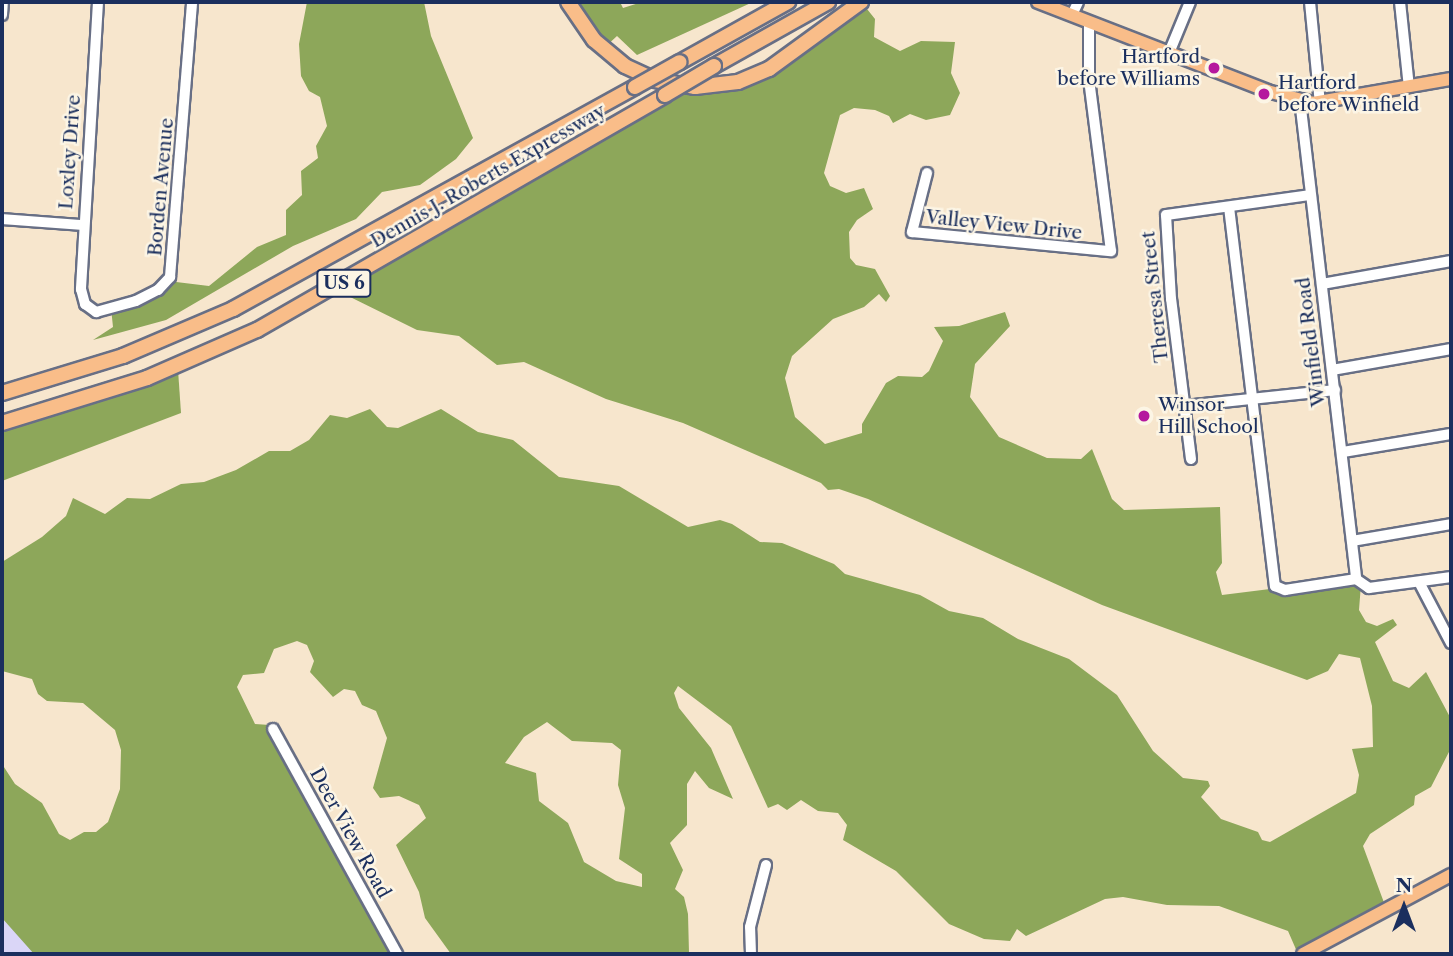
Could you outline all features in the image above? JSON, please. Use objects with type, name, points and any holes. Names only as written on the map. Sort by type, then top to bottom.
[{"type":"highway","points":[[568,2],[594,40],[625,66],[665,82],[695,87],[738,82],[769,69],[861,2]]},
{"type":"highway","name":"Dennis J. Roberts Expressway","points":[[2,393],[132,353],[233,309],[788,2]]},
{"type":"highway","name":"Dennis J. Roberts Expressway","points":[[2,423],[138,382],[257,330],[828,2]]},
{"type":"main road","points":[[1038,2],[1169,53],[1300,100],[1320,104],[1451,79]]},
{"type":"main road","points":[[1303,954],[1451,875]]},
{"type":"street","points":[[2,15],[3,2]]},
{"type":"street","name":"Loxley Drive","points":[[85,304],[82,225],[98,2]]},
{"type":"street","name":"Borden Avenue","points":[[85,304],[96,312],[107,310],[158,290],[170,277],[192,2]]},
{"type":"street","points":[[1072,15],[1078,2]]},
{"type":"street","points":[[1169,53],[1190,2]]},
{"type":"street","points":[[1310,2],[1320,104]]},
{"type":"street","points":[[1400,2],[1409,87]]},
{"type":"street","name":"Valley View Drive","points":[[927,173],[912,232],[1111,251],[1089,79],[1089,22]]},
{"type":"street","name":"Winfield Road","points":[[1300,100],[1356,579]]},
{"type":"street","points":[[1310,195],[1229,207],[1275,586],[1285,590],[1356,579],[1369,589],[1451,577]]},
{"type":"street","name":"Theresa Street","points":[[1191,458],[1166,215],[1229,207]]},
{"type":"street","points":[[2,219],[82,225]]},
{"type":"street","points":[[1322,284],[1451,261]]},
{"type":"street","points":[[1332,370],[1451,349]]},
{"type":"street","points":[[1185,406],[1335,390]]},
{"type":"street","points":[[1343,452],[1451,434]]},
{"type":"street","points":[[1352,541],[1451,524]]},
{"type":"street","points":[[1419,582],[1451,643]]},
{"type":"street","name":"Deer View Road","points":[[273,729],[397,954]]},
{"type":"street","points":[[751,954],[750,927],[766,865]]},
{"type":"shaded area","points":[[2,918],[29,945],[34,954],[2,954]]},
{"type":"green space","points":[[307,2],[424,2],[431,36],[473,138],[456,159],[420,185],[382,192],[356,219],[293,246],[166,320],[93,340],[113,327],[111,308],[168,281],[209,286],[257,247],[286,235],[286,210],[302,195],[301,171],[318,158],[316,146],[327,126],[320,97],[309,91],[301,76],[299,44]]},
{"type":"green space","points":[[568,2],[620,2],[623,8],[642,2],[753,2],[637,55],[617,36],[603,49]]},
{"type":"green space","points":[[863,4],[875,19],[874,37],[900,51],[921,41],[955,42],[951,73],[960,93],[950,115],[926,120],[910,114],[893,123],[889,116],[875,110],[854,108],[840,115],[824,173],[830,186],[846,193],[864,188],[873,209],[857,220],[849,232],[850,258],[856,265],[875,269],[890,296],[886,302],[879,294],[864,307],[833,319],[792,356],[785,378],[795,417],[825,444],[862,433],[862,424],[886,383],[898,376],[922,377],[929,371],[943,341],[934,327],[959,326],[1005,312],[1010,326],[975,364],[970,397],[999,437],[1047,458],[1081,459],[1092,449],[1112,499],[1124,510],[1220,507],[1222,563],[1216,572],[1222,595],[1357,578],[1361,584],[1359,610],[1366,622],[1377,626],[1393,619],[1397,625],[1375,642],[1393,681],[1409,688],[1426,672],[1451,719],[1451,748],[1431,787],[1415,796],[1414,805],[1370,834],[1363,846],[1386,908],[1298,954],[1288,931],[1219,906],[1167,905],[1123,897],[1105,899],[1026,936],[1017,929],[1010,941],[984,939],[949,924],[896,871],[843,840],[847,825],[838,813],[818,811],[801,800],[787,810],[778,804],[768,808],[731,726],[678,686],[674,693],[679,708],[711,748],[733,799],[709,788],[695,771],[687,784],[687,825],[670,843],[683,870],[675,889],[684,897],[688,914],[689,953],[451,954],[425,918],[419,892],[396,845],[426,818],[419,805],[399,796],[380,798],[373,788],[387,738],[376,711],[362,705],[355,691],[344,689],[333,697],[310,672],[314,661],[307,645],[297,641],[274,649],[264,673],[243,675],[237,687],[255,724],[270,725],[276,734],[398,954],[34,954],[2,918],[2,764],[15,784],[42,803],[59,834],[70,840],[84,832],[96,832],[108,822],[120,789],[121,750],[115,730],[83,703],[47,701],[38,694],[32,679],[2,671],[2,562],[42,537],[66,516],[73,498],[105,514],[127,498],[150,499],[181,484],[204,482],[236,470],[269,451],[290,451],[309,440],[330,415],[347,418],[370,409],[387,427],[398,428],[441,409],[478,432],[513,440],[559,477],[619,486],[688,527],[720,520],[732,524],[760,542],[782,543],[834,564],[845,574],[920,595],[949,611],[983,618],[1018,639],[1069,659],[1117,695],[1153,751],[1183,778],[1208,781],[1210,786],[1201,797],[1221,819],[1258,832],[1262,840],[1270,842],[1356,793],[1359,775],[1352,749],[1373,747],[1372,706],[1360,658],[1339,654],[1328,671],[1307,680],[1102,605],[868,499],[839,489],[828,490],[821,483],[683,423],[606,399],[524,362],[497,365],[459,336],[417,330],[338,291],[681,89],[724,88]],"holes":[[[547,722],[572,741],[612,743],[621,750],[618,785],[625,808],[619,859],[642,874],[642,887],[616,881],[584,862],[568,823],[539,801],[536,773],[505,763],[524,737]]]},
{"type":"green space","points":[[178,370],[181,413],[2,481],[2,423]]},
{"type":"place","name":"Hartford before Williams","points":[[1214,68]]},
{"type":"place","name":"Hartford before Winfield","points":[[1264,94]]},
{"type":"place","name":"Winsor Hill School","points":[[1144,416]]}]
